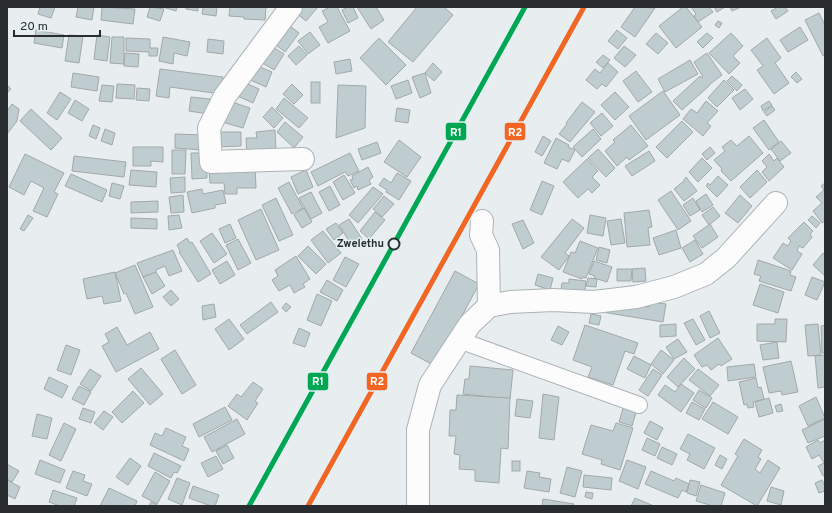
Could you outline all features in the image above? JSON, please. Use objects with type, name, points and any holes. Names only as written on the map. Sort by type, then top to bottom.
[{"type":"street","points":[[291,7],[225,96],[209,128],[211,162],[303,159]]},
{"type":"street","points":[[418,506],[418,430],[430,385],[470,324],[490,306],[510,302],[553,300],[594,302],[636,297],[674,287],[706,274],[726,258],[776,203]]},
{"type":"street","points":[[482,221],[481,236],[488,250],[490,306]]},
{"type":"lane","points":[[459,340],[639,405]]},
{"type":"building","points":[[40,7],[55,7],[51,18],[38,14]]},
{"type":"building","points":[[78,7],[94,7],[92,20],[76,17]]},
{"type":"building","points":[[102,7],[135,9],[133,24],[101,20]]},
{"type":"building","points":[[150,7],[164,9],[160,21],[147,17]]},
{"type":"building","points":[[162,7],[177,7],[176,11]]},
{"type":"building","points":[[186,7],[198,7],[198,11],[186,9]]},
{"type":"building","points":[[203,7],[217,7],[216,16],[202,14]]},
{"type":"building","points":[[230,7],[266,7],[265,20],[244,19],[244,17],[229,16]]},
{"type":"building","points":[[300,7],[318,7],[306,21],[295,12]]},
{"type":"building","points":[[330,7],[337,7],[350,31],[328,43],[319,27],[328,22],[322,11]]},
{"type":"building","points":[[348,7],[353,7],[358,18],[348,23],[342,10]]},
{"type":"building","points":[[357,7],[376,7],[384,20],[371,29]]},
{"type":"building","points":[[417,7],[444,7],[453,15],[413,62],[388,42]]},
{"type":"building","points":[[635,7],[655,8],[635,37],[621,27]]},
{"type":"building","points":[[683,7],[686,7],[702,27],[676,48],[659,26]]},
{"type":"building","points":[[691,7],[709,7],[713,12],[698,22],[694,16],[696,14]]},
{"type":"building","points":[[714,7],[725,7],[717,12]]},
{"type":"building","points":[[730,7],[741,7],[732,11]]},
{"type":"building","points":[[778,7],[785,7],[788,11],[776,19],[771,11]]},
{"type":"building","points":[[819,13],[825,25],[825,55],[823,56],[805,20]]},
{"type":"building","points":[[718,21],[722,23],[719,28],[715,25]]},
{"type":"building","points":[[286,23],[299,33],[285,52],[272,42]]},
{"type":"building","points":[[800,27],[808,40],[788,52],[780,40]]},
{"type":"building","points":[[36,30],[64,35],[62,48],[34,43]]},
{"type":"building","points":[[617,30],[627,38],[618,49],[608,41]]},
{"type":"building","points":[[310,32],[320,45],[308,54],[298,41]]},
{"type":"building","points":[[656,33],[668,43],[658,54],[646,44]]},
{"type":"building","points":[[707,33],[713,38],[703,48],[697,42]]},
{"type":"building","points":[[731,33],[743,46],[733,56],[740,63],[729,74],[709,53]]},
{"type":"building","points":[[69,35],[83,36],[79,63],[65,61]]},
{"type":"building","points":[[97,35],[110,37],[107,61],[94,59]]},
{"type":"building","points":[[112,37],[124,37],[124,64],[110,63]]},
{"type":"building","points":[[163,37],[190,42],[187,56],[174,53],[173,64],[159,61]]},
{"type":"building","points":[[126,38],[150,39],[150,48],[158,48],[157,56],[149,56],[149,52],[126,51]]},
{"type":"building","points":[[379,38],[406,65],[386,85],[360,58]]},
{"type":"building","points":[[767,38],[781,58],[775,63],[789,83],[774,94],[757,70],[763,66],[751,50]]},
{"type":"building","points":[[208,39],[224,41],[223,54],[207,52]]},
{"type":"building","points":[[271,46],[284,54],[274,70],[261,62]]},
{"type":"building","points":[[299,46],[307,55],[296,65],[288,56]]},
{"type":"building","points":[[624,46],[636,55],[625,67],[614,58]]},
{"type":"building","points":[[125,53],[139,54],[138,67],[124,66]]},
{"type":"building","points":[[707,53],[722,75],[682,110],[673,101],[700,76],[702,78],[703,77],[694,62]]},
{"type":"building","points":[[603,55],[610,60],[603,68],[596,62]]},
{"type":"building","points":[[350,59],[352,71],[336,74],[334,62]]},
{"type":"building","points":[[690,60],[698,74],[665,92],[658,79]]},
{"type":"building","points":[[433,63],[442,72],[434,81],[425,73]]},
{"type":"building","points":[[608,63],[618,72],[606,87],[602,84],[597,89],[586,80],[595,69],[600,73]]},
{"type":"building","points":[[255,65],[272,72],[266,87],[248,79]]},
{"type":"building","points":[[160,69],[223,77],[221,94],[170,87],[169,98],[156,96]]},
{"type":"building","points":[[636,71],[652,92],[638,102],[623,81]]},
{"type":"building","points":[[796,72],[802,79],[797,83],[791,77]]},
{"type":"building","points":[[73,73],[99,77],[97,91],[71,87]]},
{"type":"building","points":[[425,73],[431,93],[420,98],[412,77]]},
{"type":"building","points":[[732,76],[742,85],[737,91],[727,81]]},
{"type":"building","points":[[239,80],[259,89],[253,103],[233,94]]},
{"type":"building","points":[[408,80],[412,93],[396,99],[391,86]]},
{"type":"building","points":[[724,80],[734,90],[717,107],[708,98]]},
{"type":"building","points":[[311,82],[320,82],[320,103],[311,103]]},
{"type":"building","points":[[117,84],[135,85],[134,99],[116,98]]},
{"type":"building","points":[[292,84],[303,95],[294,104],[283,94]]},
{"type":"building","points":[[7,85],[11,89],[7,93]]},
{"type":"building","points":[[102,85],[114,86],[112,102],[99,101]]},
{"type":"building","points":[[338,85],[366,86],[365,128],[336,138]]},
{"type":"building","points":[[137,88],[150,89],[149,101],[136,100]]},
{"type":"building","points":[[745,89],[753,99],[740,110],[732,98]]},
{"type":"building","points":[[663,91],[680,115],[646,140],[629,116]]},
{"type":"building","points":[[60,92],[71,99],[57,120],[47,113]]},
{"type":"building","points":[[615,92],[629,107],[615,120],[601,105]]},
{"type":"building","points":[[191,97],[210,99],[208,114],[189,111]]},
{"type":"building","points":[[284,98],[308,118],[299,128],[276,109]]},
{"type":"building","points":[[75,100],[89,109],[82,121],[68,113]]},
{"type":"building","points":[[229,101],[250,108],[243,128],[222,122]]},
{"type":"building","points":[[706,101],[718,111],[707,123],[711,126],[703,136],[683,119],[691,109],[697,113]]},
{"type":"building","points":[[769,101],[772,105],[763,111],[761,106]]},
{"type":"building","points":[[582,102],[595,112],[570,142],[559,134]]},
{"type":"building","points":[[12,104],[19,109],[17,121],[7,134],[7,111]]},
{"type":"building","points":[[772,106],[775,110],[767,116],[764,112]]},
{"type":"building","points":[[272,107],[283,118],[274,128],[263,117]]},
{"type":"building","points":[[397,108],[410,110],[408,123],[395,121]]},
{"type":"building","points":[[31,109],[62,138],[51,150],[20,121]]},
{"type":"building","points":[[602,113],[613,126],[601,136],[590,123]]},
{"type":"building","points":[[764,120],[779,142],[769,150],[753,128]]},
{"type":"building","points":[[682,121],[693,132],[667,158],[656,147]]},
{"type":"building","points":[[285,122],[303,137],[294,148],[277,132]]},
{"type":"building","points":[[93,125],[100,128],[96,139],[89,136]]},
{"type":"building","points":[[631,125],[648,146],[629,160],[627,157],[617,166],[605,151],[615,142],[613,140]]},
{"type":"building","points":[[105,129],[115,133],[112,145],[101,141]]},
{"type":"building","points":[[593,129],[601,139],[582,157],[573,147]]},
{"type":"building","points":[[275,130],[276,152],[247,154],[246,138],[257,138],[256,132]]},
{"type":"building","points":[[215,132],[241,132],[241,146],[215,147]]},
{"type":"building","points":[[175,134],[204,135],[203,150],[175,148]]},
{"type":"building","points":[[543,136],[551,141],[542,156],[535,152]]},
{"type":"building","points":[[749,136],[763,153],[731,181],[721,171],[722,169],[714,160],[725,151],[722,147],[731,140],[737,146]]},
{"type":"building","points":[[556,138],[569,145],[568,147],[575,150],[569,162],[562,159],[557,169],[544,163]]},
{"type":"building","points":[[399,140],[421,157],[407,177],[384,162]]},
{"type":"building","points":[[781,141],[791,153],[780,161],[771,149]]},
{"type":"building","points":[[377,142],[381,153],[362,160],[358,149]]},
{"type":"building","points":[[133,147],[163,147],[163,162],[151,161],[151,166],[133,166]]},
{"type":"building","points":[[710,147],[715,153],[707,160],[702,154]]},
{"type":"building","points":[[598,149],[615,168],[606,177],[588,158]]},
{"type":"building","points":[[172,150],[186,150],[185,174],[172,174]]},
{"type":"building","points":[[649,151],[655,161],[632,176],[625,166]]},
{"type":"building","points":[[191,153],[207,153],[207,178],[192,179]]},
{"type":"building","points":[[350,153],[359,171],[348,176],[345,172],[318,186],[311,172]]},
{"type":"building","points":[[25,154],[64,173],[54,192],[58,194],[47,217],[33,211],[44,188],[31,181],[24,195],[9,187]]},
{"type":"building","points":[[769,154],[774,161],[777,158],[784,167],[769,181],[762,172],[767,167],[762,161]]},
{"type":"building","points":[[74,156],[126,162],[124,177],[72,171]]},
{"type":"building","points":[[702,158],[712,168],[698,182],[689,172]]},
{"type":"building","points":[[587,159],[598,171],[592,177],[600,185],[592,193],[588,189],[578,198],[563,182]]},
{"type":"building","points":[[255,167],[256,188],[237,188],[237,194],[225,194],[224,183],[210,183],[209,168]]},
{"type":"building","points":[[368,167],[373,177],[369,180],[371,184],[358,190],[357,186],[354,188],[350,180],[353,179],[352,176]]},
{"type":"building","points":[[131,170],[157,172],[156,187],[129,185]]},
{"type":"building","points":[[306,170],[313,187],[298,194],[291,177]]},
{"type":"building","points":[[757,170],[767,182],[750,198],[740,187]]},
{"type":"building","points":[[397,173],[411,181],[399,200],[386,192],[387,190],[379,185],[384,178],[391,183]]},
{"type":"building","points":[[71,174],[107,190],[102,202],[65,186]]},
{"type":"building","points":[[344,175],[355,193],[343,200],[333,182]]},
{"type":"building","points":[[718,176],[728,185],[717,197],[706,186],[708,183],[710,185]]},
{"type":"building","points":[[185,177],[185,192],[171,193],[170,178]]},
{"type":"building","points":[[686,177],[697,191],[684,201],[674,189],[684,181]]},
{"type":"building","points":[[542,181],[554,186],[542,215],[530,210]]},
{"type":"building","points":[[289,182],[303,208],[292,214],[278,188]]},
{"type":"building","points":[[112,183],[124,186],[120,199],[109,196]]},
{"type":"building","points":[[825,183],[825,221],[822,223],[813,211],[822,203],[816,197],[824,190],[821,186]]},
{"type":"building","points":[[330,186],[340,205],[329,211],[319,192]]},
{"type":"building","points":[[373,187],[383,194],[358,223],[349,215]]},
{"type":"building","points":[[202,189],[203,194],[223,190],[226,203],[215,205],[215,208],[192,213],[187,192]]},
{"type":"building","points":[[671,191],[691,221],[678,230],[658,200]]},
{"type":"building","points":[[311,192],[322,213],[311,219],[299,198]]},
{"type":"building","points":[[706,194],[713,205],[702,212],[696,201]]},
{"type":"building","points":[[183,195],[184,212],[171,213],[169,197]]},
{"type":"building","points":[[740,195],[752,206],[738,223],[725,213]]},
{"type":"building","points":[[384,196],[394,204],[382,217],[373,209]]},
{"type":"building","points":[[276,198],[293,235],[279,241],[262,205]]},
{"type":"building","points":[[693,198],[700,210],[690,216],[683,205]]},
{"type":"building","points":[[158,201],[158,212],[131,213],[131,202]]},
{"type":"building","points":[[713,207],[720,216],[709,225],[702,215]]},
{"type":"building","points":[[304,208],[312,222],[302,228],[294,215]]},
{"type":"building","points":[[261,209],[279,250],[256,260],[238,220]]},
{"type":"building","points":[[649,210],[652,227],[648,228],[650,245],[627,247],[624,213]]},
{"type":"building","points":[[375,212],[385,220],[369,239],[360,231]]},
{"type":"building","points":[[28,215],[33,218],[24,231],[20,229]]},
{"type":"building","points":[[179,215],[182,228],[169,230],[168,216]]},
{"type":"building","points":[[590,215],[606,218],[603,236],[587,233]]},
{"type":"building","points":[[812,216],[820,223],[816,228],[808,220]]},
{"type":"building","points":[[131,218],[157,219],[157,229],[131,228]]},
{"type":"building","points":[[349,219],[362,239],[352,246],[339,225]]},
{"type":"building","points":[[572,219],[584,228],[565,253],[569,256],[559,270],[541,257]]},
{"type":"building","points":[[621,219],[625,243],[611,245],[607,221]]},
{"type":"building","points":[[523,220],[534,243],[523,249],[512,224]]},
{"type":"building","points":[[804,222],[813,231],[810,234],[812,237],[803,248],[799,246],[797,251],[802,254],[792,270],[773,258],[783,243],[788,246],[791,241],[788,238]]},
{"type":"building","points":[[336,223],[343,233],[334,240],[326,229]]},
{"type":"building","points":[[230,224],[236,238],[225,243],[219,229]]},
{"type":"building","points":[[710,224],[718,237],[702,248],[693,236]]},
{"type":"building","points":[[676,230],[681,248],[659,255],[653,238]]},
{"type":"building","points":[[323,231],[341,253],[328,263],[311,240]]},
{"type":"building","points":[[212,233],[227,254],[214,263],[200,241]]},
{"type":"building","points":[[187,238],[190,243],[192,242],[211,274],[198,282],[179,252],[180,251],[177,245]]},
{"type":"building","points":[[238,239],[251,263],[238,270],[226,245]]},
{"type":"building","points":[[695,240],[703,254],[690,262],[682,248]]},
{"type":"building","points":[[580,241],[598,248],[586,278],[583,277],[582,279],[563,272],[571,252],[575,253]]},
{"type":"building","points":[[308,246],[326,264],[316,274],[298,256]]},
{"type":"building","points":[[599,247],[610,250],[607,263],[596,260]]},
{"type":"building","points":[[173,250],[182,271],[169,276],[165,266],[156,270],[156,272],[143,277],[137,263]]},
{"type":"building","points":[[823,253],[825,255],[825,276],[813,265]]},
{"type":"building","points":[[296,256],[310,279],[303,284],[305,287],[294,293],[290,285],[279,291],[272,280],[278,276],[275,270]]},
{"type":"building","points":[[345,257],[359,264],[346,287],[333,280]]},
{"type":"building","points":[[758,260],[791,271],[790,275],[796,277],[791,291],[759,281],[761,276],[754,274]]},
{"type":"building","points":[[227,261],[235,275],[220,284],[212,270]]},
{"type":"building","points":[[594,261],[612,267],[607,282],[594,278],[595,276],[589,274]]},
{"type":"building","points":[[135,265],[153,307],[135,314],[115,273]]},
{"type":"building","points":[[645,268],[646,281],[633,282],[632,269]]},
{"type":"building","points":[[617,269],[632,269],[631,281],[617,281]]},
{"type":"building","points":[[455,271],[479,284],[435,366],[411,353]]},
{"type":"building","points":[[115,272],[121,301],[104,304],[102,296],[87,299],[83,279]]},
{"type":"building","points":[[156,272],[165,286],[152,294],[143,277]]},
{"type":"building","points":[[538,274],[553,278],[550,290],[535,285]]},
{"type":"building","points":[[812,277],[825,282],[817,300],[805,295]]},
{"type":"building","points":[[588,278],[597,279],[596,287],[586,286]]},
{"type":"building","points":[[569,279],[586,281],[584,297],[561,290],[562,283],[569,283]]},
{"type":"building","points":[[327,280],[343,290],[337,301],[320,292]]},
{"type":"building","points":[[760,284],[784,292],[778,313],[753,305]]},
{"type":"building","points":[[171,290],[179,299],[171,306],[163,297]]},
{"type":"building","points":[[317,294],[332,301],[321,326],[307,320]]},
{"type":"building","points":[[271,302],[278,312],[247,334],[240,325]]},
{"type":"building","points":[[610,302],[649,307],[650,302],[666,304],[663,322],[602,312],[603,305]]},
{"type":"building","points":[[286,303],[291,307],[286,312],[282,308]]},
{"type":"building","points":[[214,304],[216,317],[203,320],[202,306]]},
{"type":"building","points":[[709,311],[720,333],[710,338],[700,316]]},
{"type":"building","points":[[591,314],[601,316],[599,325],[589,323]]},
{"type":"building","points":[[229,319],[244,339],[229,350],[215,329]]},
{"type":"building","points":[[693,319],[705,340],[696,345],[684,323]]},
{"type":"building","points":[[775,319],[787,319],[786,342],[757,341],[757,324],[775,324]]},
{"type":"building","points":[[676,324],[676,336],[660,337],[660,325]]},
{"type":"building","points":[[818,324],[821,355],[808,356],[805,325]]},
{"type":"building","points":[[585,325],[638,343],[634,354],[625,351],[613,385],[588,377],[592,367],[573,360]]},
{"type":"building","points":[[825,325],[825,353],[822,353],[821,326]]},
{"type":"building","points":[[558,326],[569,332],[562,345],[551,340]]},
{"type":"building","points":[[117,327],[127,345],[150,332],[159,349],[116,372],[102,346],[109,342],[105,334]]},
{"type":"building","points":[[299,328],[310,333],[305,347],[293,343]]},
{"type":"building","points":[[718,338],[732,359],[721,366],[719,364],[711,370],[707,365],[702,367],[694,355]]},
{"type":"building","points":[[678,339],[687,352],[674,359],[666,347]]},
{"type":"building","points":[[777,342],[779,358],[763,360],[760,345]]},
{"type":"building","points":[[66,345],[80,350],[71,375],[57,370]]},
{"type":"building","points":[[175,350],[196,385],[182,394],[161,359]]},
{"type":"building","points":[[661,350],[674,360],[663,374],[651,364]]},
{"type":"building","points":[[825,355],[825,387],[818,388],[815,356]]},
{"type":"building","points":[[634,356],[651,365],[645,378],[627,369]]},
{"type":"building","points":[[684,358],[695,369],[678,387],[667,377]]},
{"type":"building","points":[[791,361],[798,392],[782,395],[781,391],[769,393],[763,367]]},
{"type":"building","points":[[754,364],[756,377],[728,381],[727,367]]},
{"type":"building","points":[[470,366],[513,370],[510,399],[463,394],[465,379],[469,379]]},
{"type":"building","points":[[141,368],[163,394],[150,405],[128,379]]},
{"type":"building","points":[[90,369],[101,376],[91,391],[80,384]]},
{"type":"building","points":[[653,369],[662,375],[648,396],[639,390]]},
{"type":"building","points":[[698,369],[719,385],[710,396],[689,380]]},
{"type":"building","points":[[49,377],[68,386],[62,398],[44,389]]},
{"type":"building","points":[[756,378],[758,388],[761,387],[764,399],[753,402],[754,407],[748,408],[747,404],[744,405],[739,382]]},
{"type":"building","points":[[253,382],[263,389],[255,401],[258,403],[247,420],[228,406],[237,394],[241,397]]},
{"type":"building","points":[[681,384],[694,393],[681,412],[658,395],[665,385],[675,392]]},
{"type":"building","points":[[79,386],[91,392],[84,405],[72,399]]},
{"type":"building","points":[[699,390],[712,398],[706,408],[693,400]]},
{"type":"building","points":[[133,391],[144,403],[122,423],[112,412]]},
{"type":"building","points":[[543,394],[559,397],[554,440],[539,438]]},
{"type":"building","points":[[457,395],[510,398],[508,449],[501,448],[499,483],[475,481],[475,470],[459,469],[460,455],[454,454],[456,436],[449,436],[450,410],[456,410]]},
{"type":"building","points":[[816,397],[825,418],[808,426],[799,406]]},
{"type":"building","points":[[769,398],[773,413],[759,417],[755,402]]},
{"type":"building","points":[[517,399],[533,401],[530,418],[515,416]]},
{"type":"building","points":[[692,402],[705,409],[699,420],[686,413]]},
{"type":"building","points":[[713,402],[738,417],[728,434],[702,419]]},
{"type":"building","points":[[781,404],[783,411],[777,412],[775,406]]},
{"type":"building","points":[[624,405],[637,409],[632,426],[619,422]]},
{"type":"building","points":[[225,407],[232,420],[199,437],[193,424]]},
{"type":"building","points":[[83,408],[95,412],[91,423],[79,419]]},
{"type":"building","points":[[104,411],[113,417],[103,430],[94,423]]},
{"type":"building","points":[[37,414],[52,418],[47,439],[32,436]]},
{"type":"building","points":[[237,419],[245,434],[212,452],[204,437]]},
{"type":"building","points":[[825,419],[825,436],[808,443],[802,430]]},
{"type":"building","points":[[650,421],[663,428],[657,440],[644,433]]},
{"type":"building","points":[[64,423],[76,429],[61,461],[49,455]]},
{"type":"building","points":[[616,423],[633,428],[620,470],[601,464],[602,460],[582,454],[591,425],[613,431]]},
{"type":"building","points":[[166,428],[186,437],[182,446],[189,449],[184,461],[150,445],[155,433],[162,436]]},
{"type":"building","points":[[688,434],[715,448],[704,469],[687,460],[690,454],[680,449]]},
{"type":"building","points":[[647,438],[660,444],[655,456],[642,450]]},
{"type":"building","points":[[744,439],[762,450],[758,457],[761,459],[755,469],[760,473],[768,460],[780,468],[757,506],[721,485],[738,456],[735,454]]},
{"type":"building","points":[[818,440],[820,443],[825,440],[825,475],[823,476],[818,466],[824,463],[819,455],[812,459],[806,447]]},
{"type":"building","points":[[227,445],[234,458],[223,464],[216,451]]},
{"type":"building","points":[[662,447],[677,454],[672,465],[657,458]]},
{"type":"building","points":[[154,453],[181,466],[177,473],[174,472],[171,478],[148,466]]},
{"type":"building","points":[[720,455],[727,459],[722,469],[715,465]]},
{"type":"building","points":[[216,456],[223,469],[208,477],[201,463]]},
{"type":"building","points":[[130,458],[141,466],[128,485],[116,477]]},
{"type":"building","points":[[40,460],[65,470],[60,483],[35,474]]},
{"type":"building","points":[[627,460],[646,467],[638,489],[619,481]]},
{"type":"building","points":[[512,461],[520,461],[520,471],[512,471]]},
{"type":"building","points":[[7,464],[19,471],[12,482],[7,479]]},
{"type":"building","points":[[567,467],[582,471],[575,497],[560,493]]},
{"type":"building","points":[[73,471],[85,475],[83,481],[92,484],[87,496],[66,488]]},
{"type":"building","points":[[527,471],[540,473],[539,477],[551,479],[549,492],[524,488]]},
{"type":"building","points":[[651,471],[674,481],[676,478],[689,484],[686,492],[682,490],[678,498],[645,484]]},
{"type":"building","points":[[155,472],[170,481],[157,504],[142,496]]},
{"type":"building","points":[[584,475],[612,478],[611,490],[583,487]]},
{"type":"building","points":[[177,478],[190,483],[182,505],[168,499]]},
{"type":"building","points":[[7,480],[20,487],[15,499],[7,495]]},
{"type":"building","points":[[690,480],[700,482],[696,496],[687,493]]},
{"type":"building","points":[[822,480],[825,486],[825,491],[819,493],[815,483]]},
{"type":"building","points":[[701,485],[725,493],[721,506],[713,506],[696,501]]},
{"type":"building","points":[[193,486],[219,495],[215,506],[189,498]]},
{"type":"building","points":[[771,487],[784,491],[781,505],[767,501]]},
{"type":"building","points":[[109,488],[137,501],[135,506],[100,506]]},
{"type":"building","points":[[53,490],[77,498],[74,506],[60,506],[49,502]]},
{"type":"building","points":[[586,492],[593,493],[592,499],[585,497]]},
{"type":"building","points":[[635,498],[654,506],[631,506]]},
{"type":"building","points":[[543,499],[574,504],[573,506],[542,506]]},
{"type":"building","points":[[151,502],[159,506],[149,506]]},
{"type":"transit line","name":"R1","points":[[249,506],[525,7]]},
{"type":"transit line","name":"R2","points":[[308,506],[584,7]]},
{"type":"place","name":"Zwelethu","points":[[394,244]]}]
